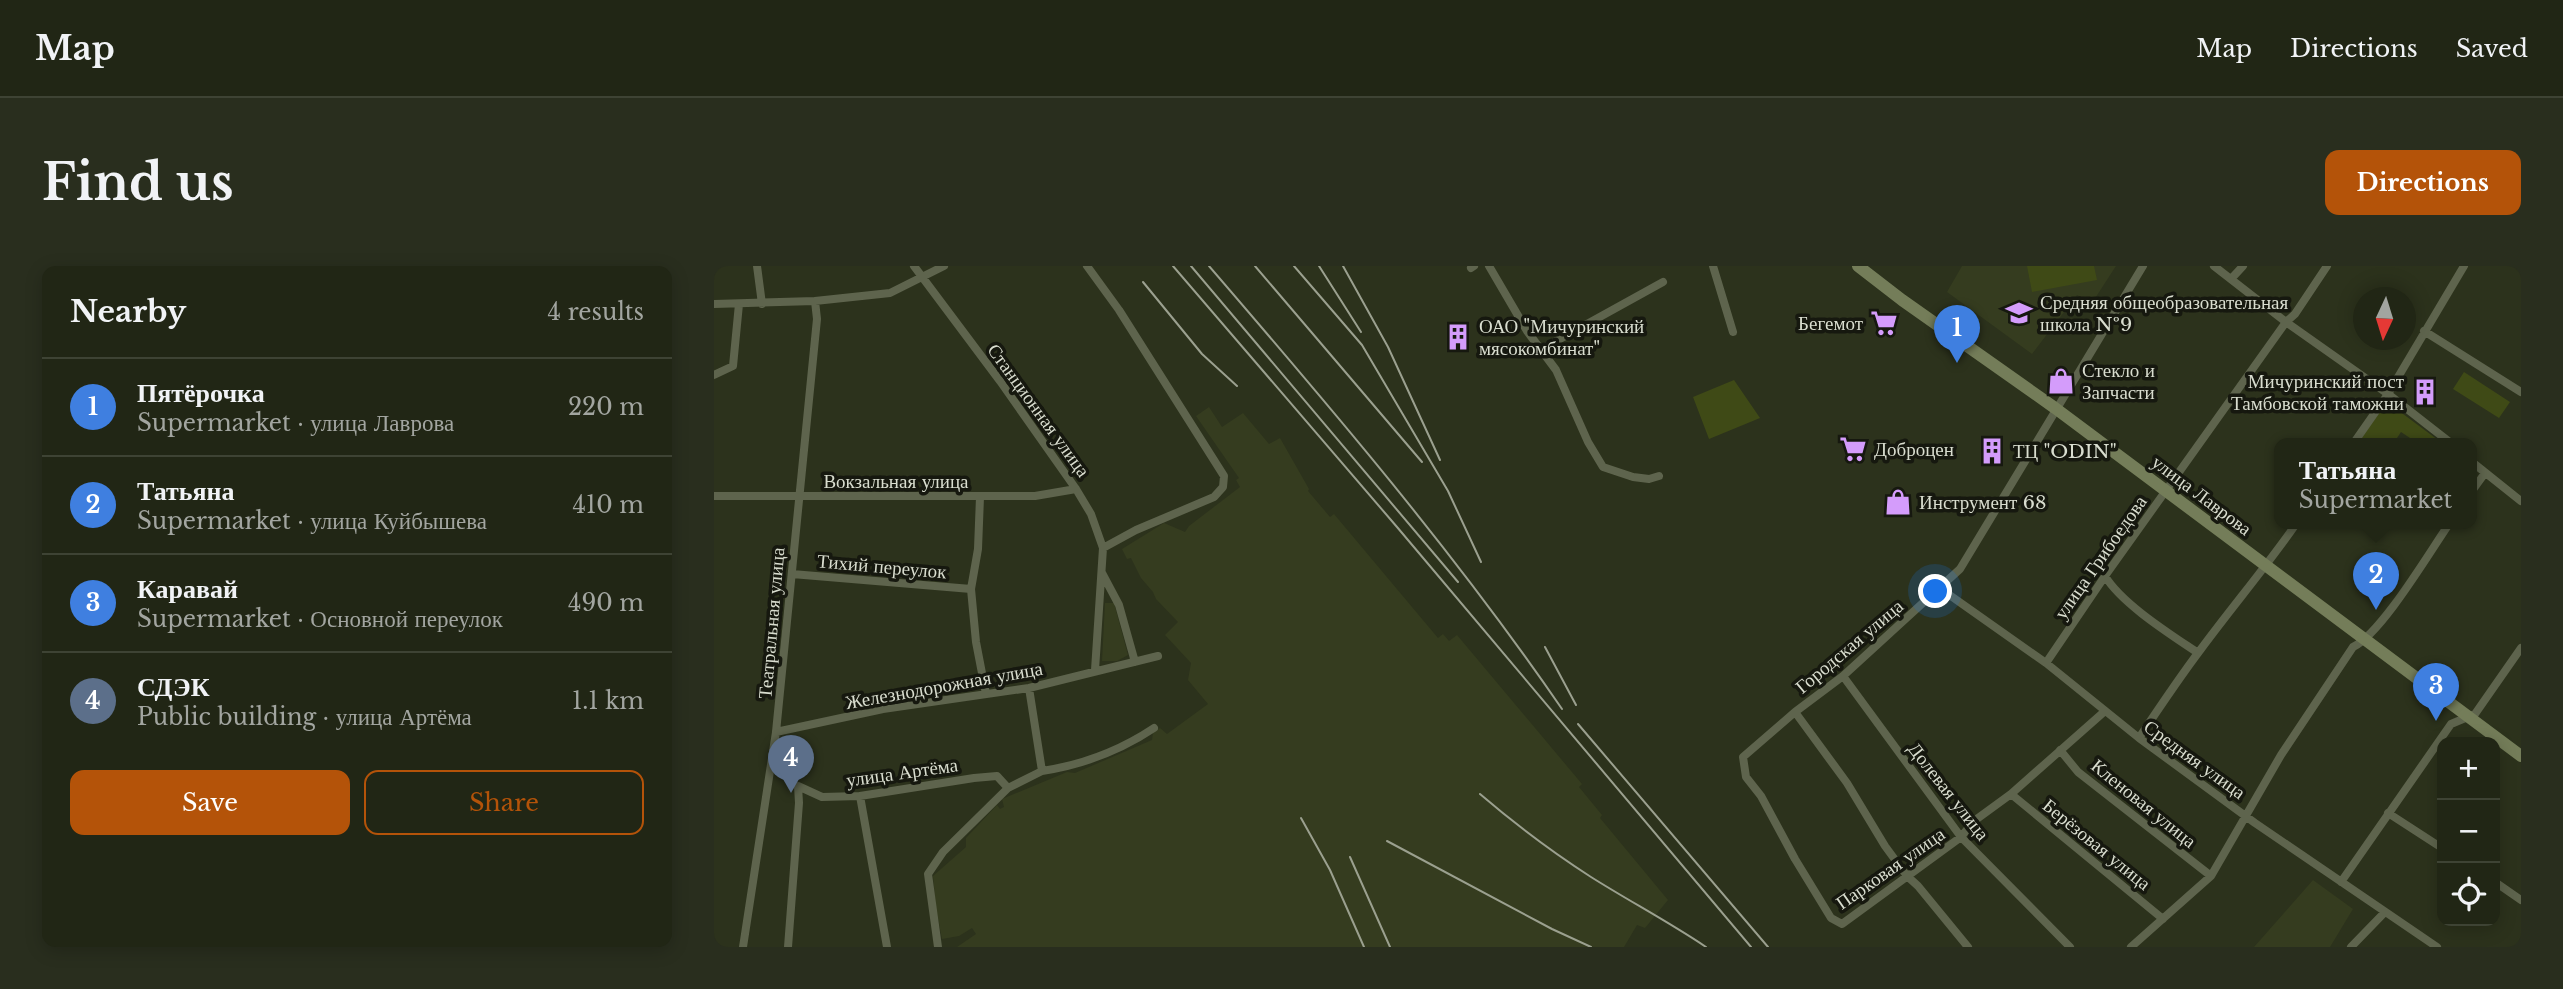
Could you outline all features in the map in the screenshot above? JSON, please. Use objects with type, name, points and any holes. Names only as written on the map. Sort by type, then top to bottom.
[{"type":"main road","name":"улица Лаврова","points":[[1858,266],[2055,408],[2521,756]]},
{"type":"street","points":[[757,266],[762,304]]},
{"type":"street","name":"Станционная улица","points":[[914,266],[1000,381],[1091,513],[1103,548],[1095,670]]},
{"type":"street","points":[[714,304],[815,301],[890,293],[944,266]]},
{"type":"street","points":[[1087,266],[1119,310],[1224,476],[1223,487],[1213,497],[1136,530],[1103,548]]},
{"type":"street","points":[[1489,266],[1527,331],[1556,370],[1588,442],[1603,467],[1633,477],[1649,479],[1660,476]]},
{"type":"street","points":[[1713,266],[1733,332]]},
{"type":"street","name":"Городская улица","points":[[1743,757],[1795,712],[1843,676],[1960,569],[2143,266]]},
{"type":"street","points":[[2214,266],[2444,438]]},
{"type":"street","points":[[2231,279],[2243,266]]},
{"type":"street","name":"улица Грибоедова","points":[[2046,663],[2105,576],[2327,266]]},
{"type":"street","points":[[2357,438],[2388,394],[2464,266]]},
{"type":"street","points":[[1540,349],[1664,282]]},
{"type":"street","name":"Театральная улица","points":[[743,947],[776,732],[817,320],[815,301]]},
{"type":"street","points":[[714,375],[733,366],[739,304]]},
{"type":"street","points":[[2424,331],[2521,392]]},
{"type":"street","points":[[2477,466],[2521,501]]},
{"type":"street","points":[[2477,484],[2485,473]]},
{"type":"street","name":"Вокзальная улица","points":[[714,496],[1035,496],[1076,489]]},
{"type":"street","points":[[980,497],[978,549],[971,589],[976,642],[986,694]]},
{"type":"street","points":[[2139,738],[2198,653],[2293,529]]},
{"type":"street","points":[[2131,947],[2211,876],[2281,755],[2353,647],[2365,642],[2384,619],[2446,529]]},
{"type":"street","points":[[1102,573],[1119,605],[1135,662]]},
{"type":"street","name":"Тихий переулок","points":[[792,574],[971,589]]},
{"type":"street","points":[[2105,576],[2148,618],[2198,653]]},
{"type":"street","name":"Средняя улица","points":[[1941,589],[2046,663],[2139,738],[2246,816],[2437,947]]},
{"type":"street","points":[[2341,882],[2451,724],[2475,714],[2521,648]]},
{"type":"street","name":"Железнодорожная улица","points":[[776,732],[883,709],[1029,688],[1158,656]]},
{"type":"street","name":"Долевая улица","points":[[1843,676],[1961,837],[2070,947]]},
{"type":"street","points":[[1029,688],[1042,771]]},
{"type":"street","name":"Парковая улица","points":[[1743,757],[1746,777],[1761,796],[1831,918],[1842,924],[1961,837],[1974,821],[2011,794],[2105,711]]},
{"type":"street","points":[[1795,712],[1847,783],[1885,846],[1907,876],[1968,947]]},
{"type":"street","points":[[938,947],[928,874],[943,852],[1008,788],[1042,771],[1091,759],[1143,736],[1154,728]]},
{"type":"street","name":"Кленовая улица","points":[[2060,750],[2078,772],[2211,876]]},
{"type":"street","name":"улица Артёма","points":[[788,947],[798,786],[822,797],[860,796],[997,776],[1008,788]]},
{"type":"street","name":"Берёзовая улица","points":[[2011,794],[2163,919]]},
{"type":"street","points":[[860,796],[887,947]]},
{"type":"street","points":[[2388,813],[2437,845]]},
{"type":"street","points":[[2500,885],[2521,900]]},
{"type":"street","points":[[2351,947],[2385,912]]},
{"type":"shaded area","name":"Средняя общеобразовательная школа №9","points":[[1962,266],[2116,266],[2092,303],[2077,295],[2032,354],[1947,292]]},
{"type":"shaded area","points":[[2027,266],[2094,266],[2097,280],[2032,292]]},
{"type":"shaded area","points":[[2464,372],[2510,402],[2499,418],[2453,389]]},
{"type":"shaded area","points":[[1734,380],[1760,418],[1709,439],[1693,397]]},
{"type":"shaded area","points":[[2387,402],[2435,438],[2410,438],[2401,432],[2397,438],[2361,438]]},
{"type":"shaded area","points":[[1209,407],[1222,427],[1243,413],[1269,444],[1280,438],[1308,491],[1330,517],[1334,514],[1438,638],[1443,634],[1449,641],[1457,635],[1582,784],[1579,787],[1602,815],[1600,818],[1668,900],[1645,928],[1637,925],[1624,947],[957,947],[976,934],[972,928],[959,936],[942,939],[933,876],[966,847],[966,838],[997,805],[1000,809],[1004,807],[1002,799],[1067,772],[1075,773],[1152,740],[1153,733],[1160,728],[1167,734],[1208,704],[1188,680],[1191,663],[1165,635],[1178,622],[1156,599],[1131,558],[1127,559],[1122,549],[1164,523],[1185,532],[1189,526],[1240,487],[1236,480],[1239,478],[1196,416]]},
{"type":"shaded area","points":[[1105,603],[1114,603],[1128,655],[1117,661],[1102,661]]},
{"type":"shaded area","points":[[2313,880],[2353,909],[2330,947],[2254,947]]},
{"type":"railway","points":[[1173,266],[1751,947]]},
{"type":"railway","points":[[1191,266],[1458,582]]},
{"type":"railway","points":[[1209,266],[1347,428],[1436,538],[1562,709]]},
{"type":"railway","points":[[1255,266],[1422,462]]},
{"type":"railway","points":[[1294,266],[1362,345],[1448,491],[1481,562]]},
{"type":"railway","points":[[1319,266],[1361,332]]},
{"type":"railway","points":[[1343,266],[1388,347],[1440,460]]},
{"type":"railway","points":[[1143,282],[1202,354],[1237,386]]},
{"type":"railway","points":[[1545,647],[1576,705]]},
{"type":"railway","points":[[1578,724],[1768,947]]},
{"type":"railway","points":[[1480,794],[1576,867],[1706,947]]},
{"type":"railway","points":[[1301,818],[1330,870],[1364,947]]},
{"type":"railway","points":[[1387,841],[1591,947]]},
{"type":"railway","points":[[1350,857],[1390,947]]},
{"type":"place","name":"Средняя общеобразовательная школа №9","points":[[2019,313]]},
{"type":"place","name":"Бегемот","points":[[1884,323]]},
{"type":"place","name":"ОАО \"Мичуринский мясокомбинат\"","points":[[1458,337]]},
{"type":"place","name":"Пятёрочка","points":[[1957,363]]},
{"type":"place","name":"Стекло и Запчасти","points":[[2061,381]]},
{"type":"place","name":"Мичуринский пост Тамбовской таможни","points":[[2425,392]]},
{"type":"place","name":"Доброцен","points":[[1853,449]]},
{"type":"place","name":"ТЦ \"ODIN\"","points":[[1992,451]]},
{"type":"place","name":"Инструмент 68","points":[[1898,502]]},
{"type":"place","name":"Татьяна","points":[[2376,610]]},
{"type":"place","name":"Каравай","points":[[2436,721]]},
{"type":"place","name":"СДЭК","points":[[791,793]]}]
